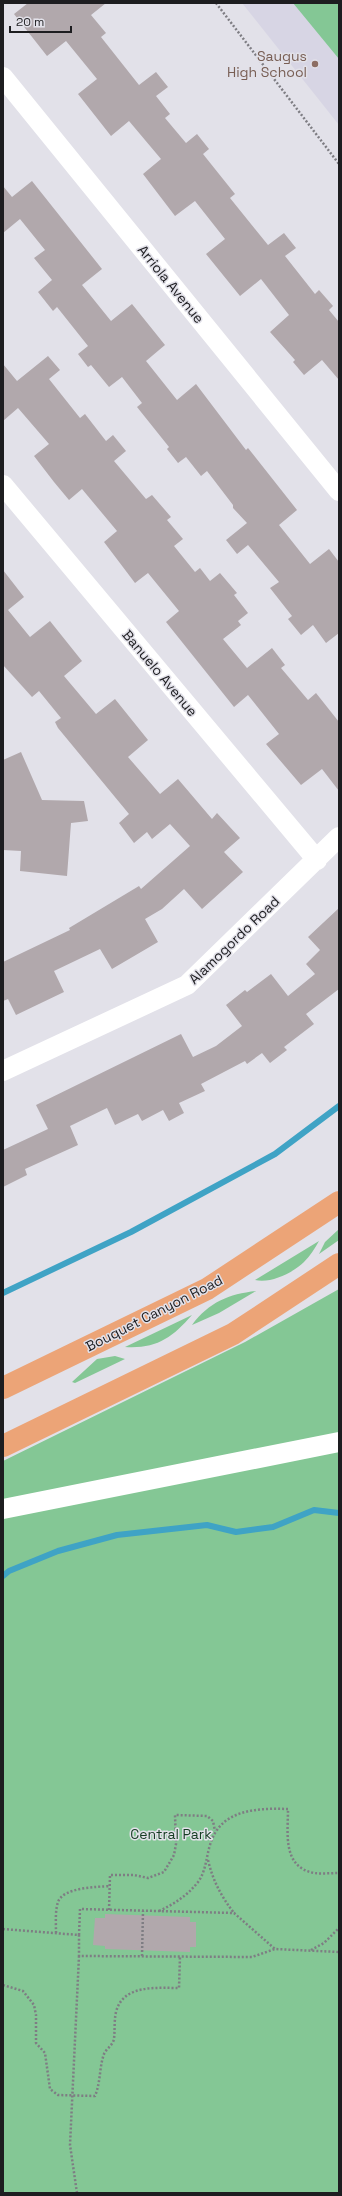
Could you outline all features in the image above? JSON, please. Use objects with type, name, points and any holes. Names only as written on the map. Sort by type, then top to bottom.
[{"type":"main road","name":"Bouquet Canyon Road","points":[[3,1388],[207,1289],[339,1202]]},
{"type":"main road","points":[[3,1446],[233,1334],[339,1264]]},
{"type":"street","name":"Arriola Avenue","points":[[3,77],[339,491]]},
{"type":"street","name":"Banuelo Avenue","points":[[3,485],[317,860]]},
{"type":"street","name":"Alamogordo Road","points":[[3,1071],[187,985],[339,837]]},
{"type":"street","points":[[3,1509],[339,1442]]},
{"type":"path","points":[[216,3],[339,164]]},
{"type":"path","points":[[159,1911],[185,1896],[198,1882],[206,1866],[216,1831],[225,1821],[240,1812],[257,1809],[288,1809],[288,1848],[297,1863],[305,1870],[314,1872],[339,1873]]},
{"type":"path","points":[[109,1910],[110,1875],[134,1875],[148,1878],[164,1872],[174,1855],[176,1844],[175,1815],[207,1816],[213,1821],[216,1831]]},
{"type":"path","points":[[208,1858],[212,1878],[222,1897],[234,1913],[275,1949]]},
{"type":"path","points":[[56,1933],[58,1900],[63,1896],[83,1888],[110,1886]]},
{"type":"path","points":[[77,2193],[70,2145],[74,2095],[80,1909],[234,1913]]},
{"type":"path","points":[[142,1956],[143,1911]]},
{"type":"path","points":[[311,1951],[324,1943],[339,1928]]},
{"type":"path","points":[[3,1929],[79,1935]]},
{"type":"path","points":[[79,1956],[252,1957],[275,1949],[339,1952]]},
{"type":"path","points":[[3,1985],[23,1991],[34,2005],[36,2015],[36,2042],[45,2053],[50,2089],[58,2095],[95,2096],[100,2083],[104,2054],[114,2042],[116,2010],[129,1994],[138,1990],[150,1988],[179,1988],[180,1956]]},
{"type":"shaded area","name":"Saugus High School","points":[[242,3],[339,3],[339,125]]},
{"type":"green space","points":[[293,3],[339,3],[339,59]]},
{"type":"green space","points":[[339,1229],[339,1240],[319,1254],[325,1242]]},
{"type":"green space","points":[[319,1241],[306,1260],[294,1270],[275,1279],[261,1281],[255,1280]]},
{"type":"green space","name":"Central Park","points":[[339,1289],[339,2193],[3,2193],[3,1461],[245,1342]]},
{"type":"green space","points":[[256,1291],[219,1313],[192,1325],[205,1310],[220,1300],[237,1294]]},
{"type":"green space","points":[[192,1315],[170,1336],[155,1344],[125,1347]]},
{"type":"green space","points":[[115,1356],[125,1359],[75,1383],[72,1382],[97,1359]]},
{"type":"building","points":[[28,3],[106,3],[91,15],[106,33],[101,37],[139,85],[156,72],[168,87],[156,96],[170,114],[165,118],[186,143],[197,134],[209,149],[203,154],[235,194],[230,198],[268,245],[284,233],[296,248],[285,256],[315,294],[319,290],[333,306],[329,310],[339,322],[339,380],[322,360],[304,375],[293,362],[295,360],[270,332],[289,315],[261,279],[240,296],[206,254],[225,239],[195,201],[175,216],[143,174],[161,159],[129,121],[111,136],[78,94],[97,79],[66,41],[47,56],[14,14]]},
{"type":"building","points":[[32,181],[102,269],[82,285],[111,321],[132,304],[165,345],[146,361],[177,400],[196,384],[246,450],[248,448],[297,510],[279,525],[310,564],[329,549],[339,562],[339,633],[326,643],[313,625],[301,635],[288,619],[292,616],[270,588],[279,582],[248,545],[237,554],[226,540],[247,523],[233,508],[233,505],[207,471],[201,476],[186,457],[178,463],[167,449],[169,447],[137,407],[142,403],[122,377],[109,387],[91,365],[88,367],[78,354],[88,346],[57,307],[53,311],[38,292],[52,280],[34,258],[45,250],[20,219],[3,233],[3,186],[12,197]]},
{"type":"building","points":[[48,356],[60,370],[49,379],[80,418],[85,414],[106,441],[113,435],[126,451],[114,461],[146,499],[152,495],[171,517],[167,520],[183,539],[174,546],[195,572],[200,568],[210,581],[220,573],[237,593],[234,595],[248,613],[238,621],[241,625],[223,639],[247,668],[272,648],[285,665],[281,668],[308,700],[316,693],[339,722],[339,791],[322,769],[301,785],[266,744],[279,734],[248,695],[234,707],[166,622],[179,611],[148,573],[135,583],[104,542],[117,531],[82,489],[69,500],[34,456],[49,444],[18,408],[3,421],[3,364],[17,381]]},
{"type":"building","points":[[3,570],[24,597],[8,610],[30,637],[50,621],[82,661],[64,676],[96,714],[115,699],[148,740],[128,757],[160,794],[178,779],[212,819],[217,813],[240,838],[224,852],[243,872],[202,909],[184,889],[162,909],[145,919],[158,942],[112,969],[100,949],[54,971],[64,992],[16,1015],[8,999],[3,1001],[3,962],[70,930],[69,928],[139,886],[141,889],[190,846],[170,824],[152,839],[147,832],[134,843],[119,823],[129,814],[58,728],[55,722],[61,718],[39,691],[32,697],[3,665]]},
{"type":"building","points":[[21,752],[42,800],[84,801],[88,821],[71,823],[67,876],[20,871],[21,851],[3,850],[3,760]]},
{"type":"building","points":[[339,908],[339,989],[306,1014],[314,1024],[284,1047],[287,1050],[270,1063],[262,1053],[247,1064],[245,1061],[201,1084],[205,1091],[179,1103],[184,1113],[169,1121],[163,1110],[142,1121],[138,1114],[115,1125],[107,1108],[70,1126],[78,1145],[25,1169],[27,1175],[3,1187],[3,1150],[48,1129],[36,1105],[181,1034],[193,1057],[216,1046],[242,1026],[226,1005],[245,990],[247,992],[271,974],[288,996],[315,974],[306,964],[320,950],[308,937]]},
{"type":"building","points":[[105,1914],[190,1917],[190,1922],[196,1922],[196,1947],[190,1947],[190,1952],[105,1949],[105,1946],[93,1945],[95,1918],[105,1918]]},
{"type":"waterway","points":[[3,1293],[131,1232],[275,1154],[339,1106]]},
{"type":"waterway","points":[[3,1576],[9,1571],[58,1551],[117,1535],[207,1525],[236,1532],[273,1527],[314,1510],[339,1513]]},
{"type":"place","name":"Saugus High School","points":[[315,64]]}]
